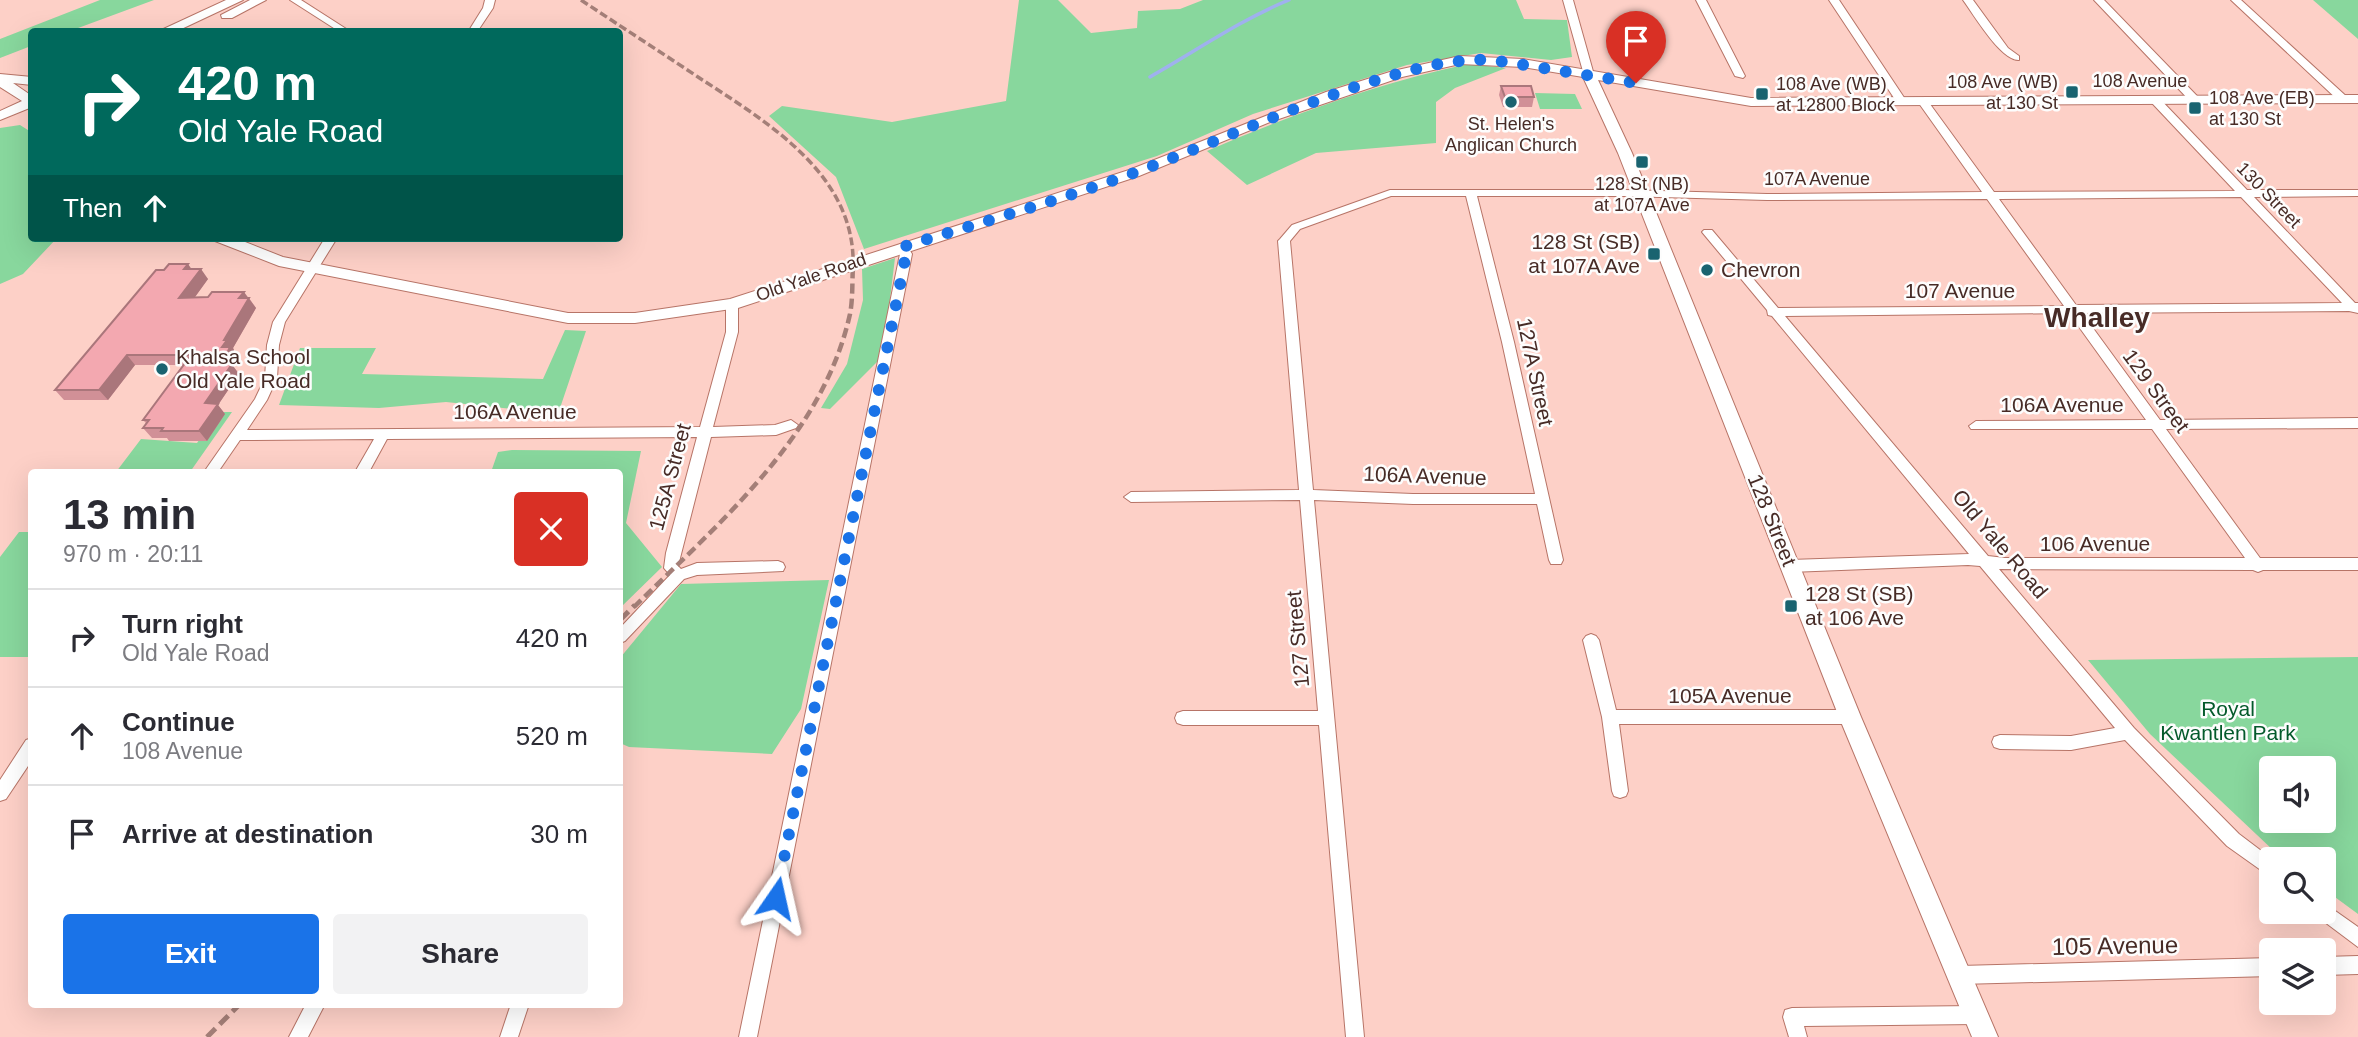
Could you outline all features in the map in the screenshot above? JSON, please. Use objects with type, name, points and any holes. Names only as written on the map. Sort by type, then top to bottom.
[{"type":"main road","points":[[172,28],[237,0]]},
{"type":"main road","points":[[200,28],[260,0]]},
{"type":"main road","name":"Old Yale Road","points":[[229,242],[263,257],[461,298],[588,320],[686,312],[732,304],[1134,173],[1265,118],[1413,70],[1460,60],[1493,60],[1589,75]]},
{"type":"main road","name":"108 Avenue","points":[[1589,75],[1751,102],[2358,99]]},
{"type":"main road","name":"128 Street","points":[[1589,75],[1640,194],[1850,716],[1980,1026]]},
{"type":"main road","points":[[0,80],[28,81]]},
{"type":"main road","points":[[0,80],[28,96]]},
{"type":"main road","points":[[0,105],[28,96]]},
{"type":"main road","points":[[0,119],[28,96]]},
{"type":"main road","points":[[0,119],[28,119]]},
{"type":"street","points":[[295,0],[340,28]]},
{"type":"street","points":[[475,28],[488,8],[489,0]]},
{"type":"street","name":"128 Street","points":[[1567,0],[1580,36],[1589,75]]},
{"type":"street","points":[[1701,0],[1740,76]]},
{"type":"street","points":[[1834,0],[1902,102]]},
{"type":"street","points":[[1968,0],[2005,50],[2016,58]]},
{"type":"street","points":[[2099,0],[2194,100]]},
{"type":"street","points":[[2236,0],[2343,99]]},
{"type":"street","name":"130 Street","points":[[2155,100],[2356,309]]},
{"type":"street","name":"129 Street","points":[[1923,102],[2258,566]]},
{"type":"street","name":"107A Avenue","points":[[1286,237],[1296,227],[1390,193],[1754,197],[2358,193]]},
{"type":"street","name":"127A Street","points":[[1471,193],[1508,342],[1556,560]]},
{"type":"street","name":"Old Yale Road","points":[[1708,232],[1772,312],[1986,561],[2129,733],[2232,840],[2259,860]]},
{"type":"street","name":"127 Street","points":[[1286,237],[1284,241],[1354,1037]]},
{"type":"street","points":[[213,469],[267,387],[279,322],[328,242]]},
{"type":"street","points":[[748,1037],[880,391],[906,254],[902,247]]},
{"type":"street","name":"125A Street","points":[[679,575],[671,568],[673,553],[732,332],[732,304]]},
{"type":"street","name":"107 Avenue","points":[[1772,312],[2356,309]]},
{"type":"street","name":"106A Avenue","points":[[1976,426],[2358,423]]},
{"type":"street","name":"106A Avenue","points":[[238,435],[706,432],[776,430],[791,425]]},
{"type":"street","points":[[364,469],[383,434]]},
{"type":"street","name":"106A Avenue","points":[[1131,497],[1307,495],[1413,499],[1542,499]]},
{"type":"street","name":"106 Avenue","points":[[1790,566],[1968,559],[2000,564],[2358,564]]},
{"type":"street","points":[[623,634],[679,575],[697,569],[778,567]]},
{"type":"street","points":[[1591,640],[1610,717],[1620,792]]},
{"type":"street","name":"105A Avenue","points":[[1610,717],[1850,716]]},
{"type":"street","points":[[1183,718],[1326,718]]},
{"type":"street","points":[[2000,742],[2071,743],[2129,733]]},
{"type":"street","points":[[0,794],[27,760]]},
{"type":"street","points":[[2336,920],[2358,937]]},
{"type":"street","points":[[2336,966],[2358,965]]},
{"type":"street","name":"105 Avenue","points":[[1960,975],[2259,967]]},
{"type":"street","points":[[298,1037],[314,1008]]},
{"type":"street","points":[[509,1037],[519,1008]]},
{"type":"street","points":[[1798,1037],[1793,1017],[1980,1026]]},
{"type":"green space","points":[[100,0],[154,0],[78,28],[28,28]]},
{"type":"green space","points":[[1019,0],[1058,0],[1091,33],[1137,28],[1138,11],[1180,9],[1203,0],[1516,0],[1524,19],[1567,20],[1572,57],[1551,60],[1481,53],[1407,65],[1253,114],[1157,156],[864,249],[836,177],[769,116],[782,106],[892,122],[1006,101]]},
{"type":"green space","points":[[2313,0],[2358,0],[2358,39]]},
{"type":"green space","points":[[28,28],[28,47],[0,58],[0,39]]},
{"type":"green space","points":[[1468,64],[1506,68],[1455,88],[1436,102],[1436,143],[1316,153],[1247,185],[1207,151],[1335,101]]},
{"type":"green space","points":[[1535,93],[1575,94],[1582,109],[1540,109]]},
{"type":"green space","points":[[20,125],[28,130],[28,242],[53,242],[23,274],[0,284],[0,128]]},
{"type":"green space","points":[[895,258],[883,356],[830,409],[821,408],[847,364],[863,300],[862,269]]},
{"type":"green space","points":[[565,330],[586,331],[558,414],[446,402],[379,408],[279,405],[300,348],[376,348],[362,374],[543,379]]},
{"type":"green space","points":[[219,412],[232,412],[192,469],[118,469],[141,439],[197,443]]},
{"type":"green space","points":[[641,451],[626,523],[662,567],[623,605],[623,469],[492,469],[498,452]]},
{"type":"green space","points":[[19,532],[28,532],[28,657],[0,657],[0,557]]},
{"type":"green space","points":[[829,580],[801,709],[772,754],[629,747],[623,744],[623,654],[681,584]]},
{"type":"green space","name":"Royal Kwantlen Park","points":[[2358,657],[2358,914],[2336,898],[2336,847],[2270,847],[2150,734],[2088,660]]},
{"type":"building","points":[[1501,86],[1531,86],[1534,97],[1505,97]]},
{"type":"building","points":[[169,264],[188,264],[184,269],[201,269],[179,298],[208,297],[212,292],[244,292],[239,298],[249,298],[224,340],[227,340],[222,347],[230,347],[222,364],[232,364],[205,403],[218,404],[199,431],[143,428],[149,420],[143,420],[191,355],[127,355],[99,390],[55,390],[156,270],[164,270]]},
{"type":"waterway","points":[[1150,77],[1236,26],[1289,0]]},
{"type":"railway","points":[[581,0],[751,112],[802,154],[823,178],[840,205],[850,235],[853,267]]},
{"type":"railway","points":[[634,607],[733,510],[792,438],[817,399],[836,358],[850,314],[853,267]]},
{"type":"railway","points":[[623,617],[635,605]]},
{"type":"railway","points":[[207,1037],[236,1008]]},
{"type":"place","name":"108 Ave (WB) at 130 St","points":[[2072,92]]},
{"type":"place","name":"108 Ave (WB) at 12800 Block","points":[[1762,94]]},
{"type":"place","name":"St. Helen's Anglican Church","points":[[1511,102]]},
{"type":"place","name":"108 Ave (EB) at 130 St","points":[[2195,108]]},
{"type":"place","name":"128 St (NB) at 107A Ave","points":[[1642,162]]},
{"type":"place","name":"128 St (SB) at 107A Ave","points":[[1654,254]]},
{"type":"place","name":"Chevron","points":[[1707,270]]},
{"type":"place","name":"Khalsa School Old Yale Road","points":[[162,369]]},
{"type":"place","name":"128 St (SB) at 106 Ave","points":[[1791,606]]},
{"type":"district","name":"Whalley","points":[[2097,317]]},
{"type":"route","points":[[776,898],[872,433],[906,254],[902,247],[1134,173],[1265,118],[1427,66],[1469,59],[1508,61],[1636,83]]}]
